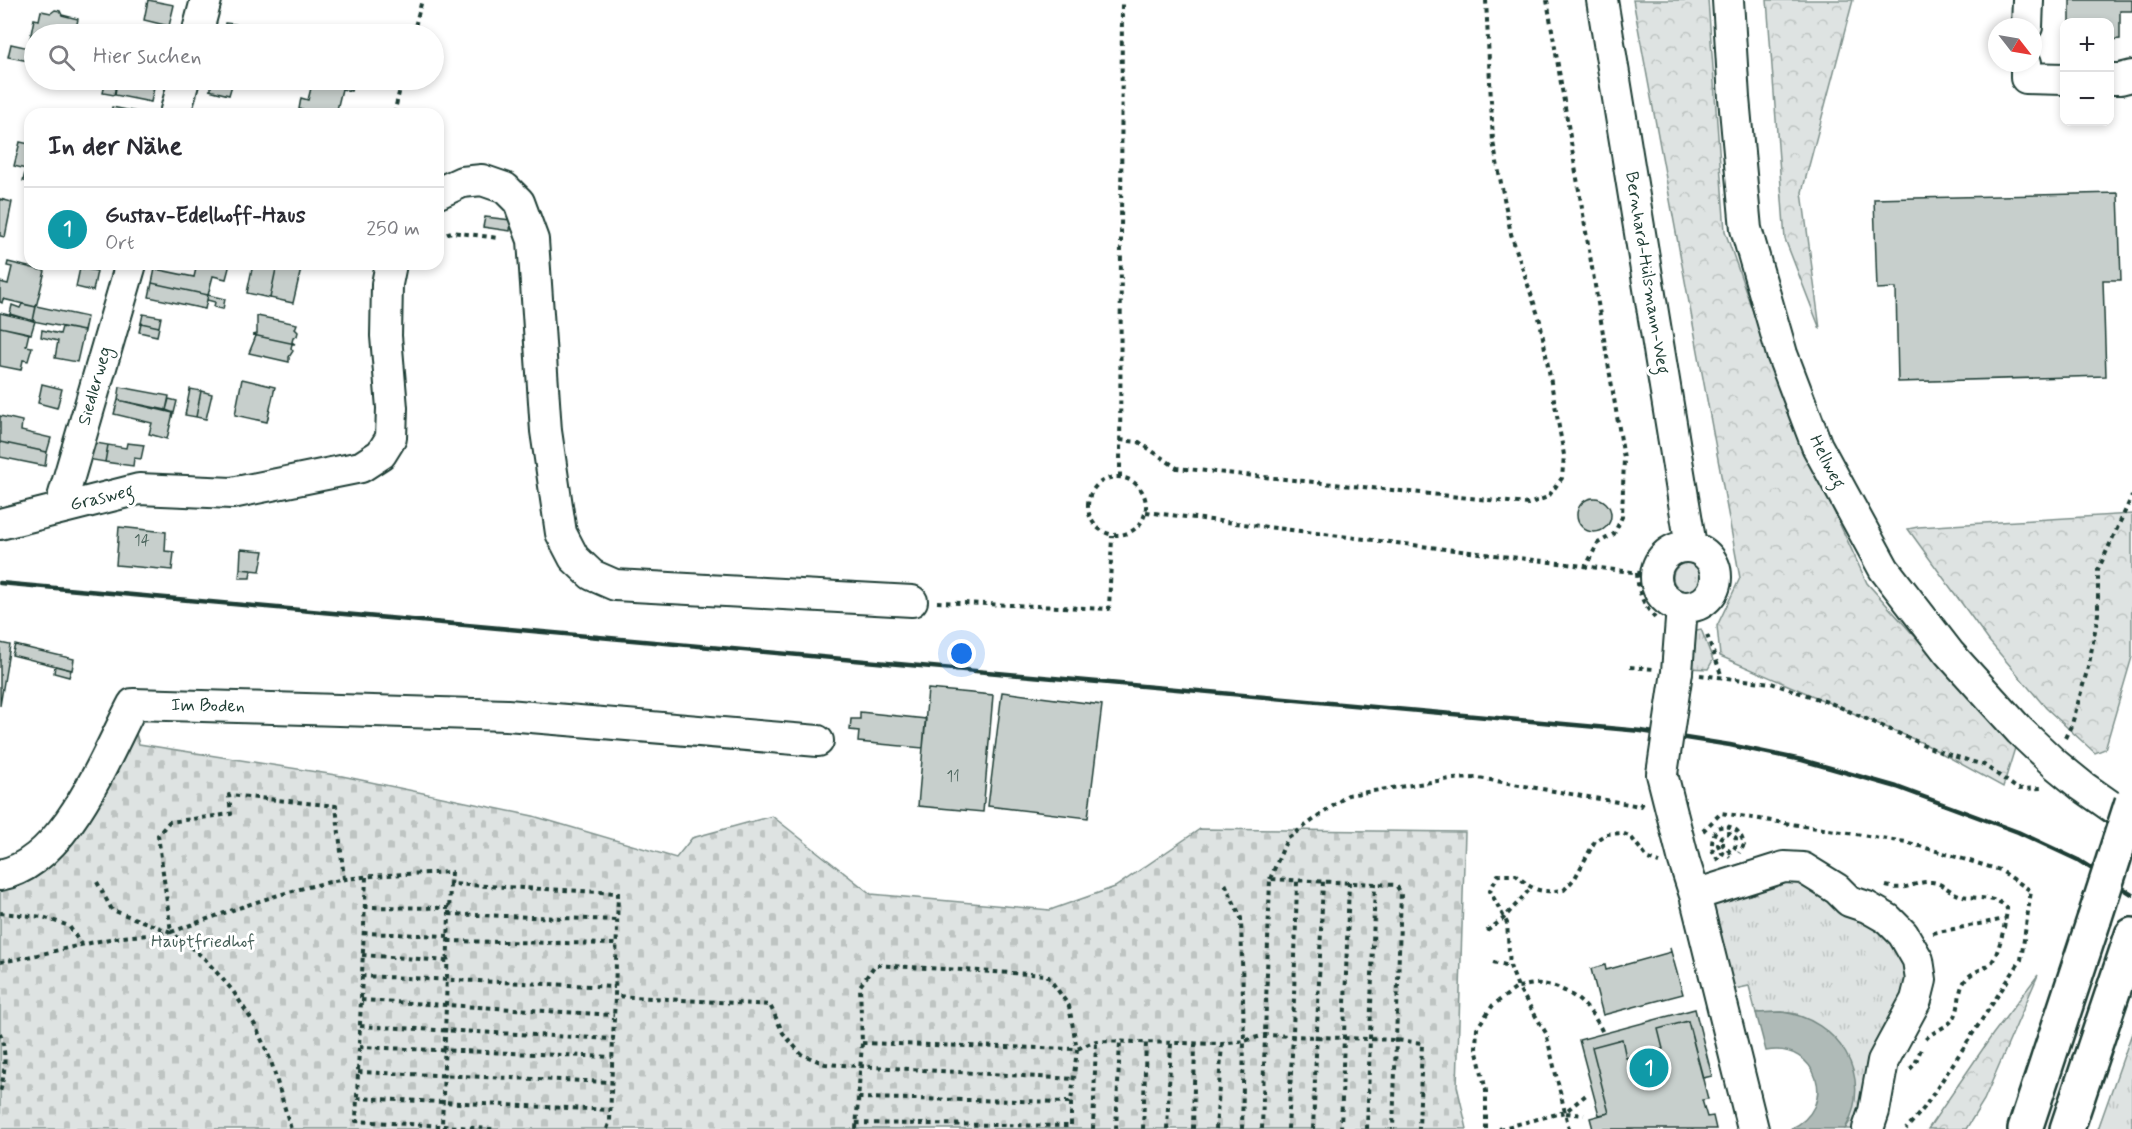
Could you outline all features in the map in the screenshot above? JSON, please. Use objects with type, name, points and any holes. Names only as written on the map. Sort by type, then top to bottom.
[{"type":"highway","points":[[2025,1128],[2132,802]]},
{"type":"highway","points":[[2067,1129],[2131,939]]},
{"type":"street","points":[[200,24],[206,0]]},
{"type":"street","name":"Bernhard-Hülsmann-Weg","points":[[1602,0],[1691,546]]},
{"type":"street","name":"Hellweg","points":[[1728,0],[1746,229],[1782,354],[1817,446],[1884,569],[1949,653],[2020,731],[2055,764],[2132,821]]},
{"type":"street","points":[[2027,18],[2028,0]]},
{"type":"street","points":[[2026,72],[2026,78],[2060,79]]},
{"type":"street","points":[[2114,79],[2132,76]]},
{"type":"street","points":[[177,108],[181,90]]},
{"type":"street","points":[[444,190],[462,182],[482,180],[505,188],[519,202],[533,240],[546,431],[561,532],[574,558],[592,575],[615,585],[912,601]]},
{"type":"street","name":"Siedlerweg","points":[[60,508],[129,270]]},
{"type":"street","name":"Grasweg","points":[[0,524],[139,489],[232,493],[361,466],[381,454],[391,438],[392,408],[386,321],[390,270]]},
{"type":"street","points":[[1691,546],[1706,552],[1718,576],[1705,602],[1694,607],[1682,607],[1672,604],[1664,597],[1658,589],[1656,575],[1661,558],[1674,548],[1691,546]]},
{"type":"street","points":[[1682,607],[1677,672],[1662,774],[1695,895],[1753,1129]]},
{"type":"street","name":"Im Boden","points":[[0,875],[28,864],[51,845],[82,805],[133,704],[507,715],[818,741]]},
{"type":"street","points":[[1695,895],[1784,867],[1803,868],[1828,883],[1849,901],[1867,907],[1888,919],[1905,939],[1918,960],[1921,980],[1916,1000],[1882,1060],[1874,1111],[1868,1129]]},
{"type":"path","points":[[416,24],[422,0]]},
{"type":"path","points":[[1120,477],[1122,0]]},
{"type":"path","points":[[1120,440],[1139,442],[1177,468],[1528,504],[1548,497],[1562,478],[1564,454],[1540,321],[1511,234],[1493,142],[1486,0]]},
{"type":"path","points":[[1547,0],[1623,458],[1622,517],[1614,534],[1598,543],[1585,568]]},
{"type":"path","points":[[395,108],[400,90]]},
{"type":"path","points":[[444,234],[452,232],[498,238]]},
{"type":"path","points":[[1110,477],[1130,479],[1143,493],[1146,512],[1137,528],[1121,536],[1112,536],[1102,532],[1089,517],[1088,497],[1093,488],[1110,477]]},
{"type":"path","points":[[2055,764],[2072,724],[2089,664],[2098,614],[2097,570],[2132,496]]},
{"type":"path","points":[[1146,512],[1656,575]]},
{"type":"path","points":[[912,601],[1109,609],[1112,536]]},
{"type":"path","points":[[1677,672],[1771,683],[1833,704],[1940,752],[1984,765],[2018,789],[2082,786]]},
{"type":"path","points":[[1262,1129],[1270,879],[1287,839],[1348,795],[1450,779],[1479,778],[1640,806],[1662,774]]},
{"type":"path","points":[[171,932],[158,835],[169,822],[231,814],[229,795],[336,806],[344,879]]},
{"type":"path","points":[[1723,842],[1730,852],[1734,850],[1736,838],[1731,833],[1720,837],[1718,845],[1722,853],[1729,858],[1735,857],[1742,851],[1744,845],[1742,836],[1735,827],[1725,825],[1717,828],[1712,838],[1712,851],[1716,859],[1724,864]]},
{"type":"path","points":[[1569,1129],[1546,1033],[1518,987],[1510,966],[1507,923],[1490,891],[1498,875],[1516,874],[1532,888],[1549,892],[1564,890],[1575,878],[1595,841],[1606,834],[1622,833],[1632,837],[1648,859],[1659,863],[1684,861]]},
{"type":"path","points":[[0,962],[39,956],[117,938],[153,936],[171,932],[282,894],[344,879],[451,872],[442,1128]]},
{"type":"path","points":[[366,876],[356,1121],[442,1128],[493,1129]]},
{"type":"path","points":[[1270,879],[1396,885],[1401,893],[1393,1129]]},
{"type":"path","points":[[1224,881],[1241,918],[1244,1041],[1242,1129]]},
{"type":"path","points":[[1288,1129],[1297,881]]},
{"type":"path","points":[[1341,1129],[1349,881]]},
{"type":"path","points":[[97,882],[112,910],[171,932],[204,958],[233,991],[255,1025],[272,1061],[291,1129]]},
{"type":"path","points":[[1313,1129],[1323,882]]},
{"type":"path","points":[[1367,1129],[1375,883]]},
{"type":"path","points":[[450,884],[618,893],[612,1082],[610,1121],[607,1129]]},
{"type":"path","points":[[1487,931],[1503,919],[1532,888]]},
{"type":"path","points":[[364,907],[617,920]]},
{"type":"path","points":[[0,913],[43,917],[69,926],[82,946]]},
{"type":"path","points":[[1905,939],[2005,919]]},
{"type":"path","points":[[363,933],[448,936]]},
{"type":"path","points":[[448,941],[616,944]]},
{"type":"path","points":[[362,955],[448,961]]},
{"type":"path","points":[[1493,962],[1510,966]]},
{"type":"path","points":[[856,1123],[1071,1128],[1071,1102],[1077,1049],[1069,1006],[1047,975],[875,965],[860,987],[862,1043],[860,1065],[856,1123],[856,1129]]},
{"type":"path","points":[[361,976],[615,987]]},
{"type":"path","points":[[1486,1129],[1486,1091],[1476,1048],[1477,1028],[1492,1005],[1518,987],[1540,984],[1563,990],[1583,1003],[1596,1017],[1604,1033]]},
{"type":"path","points":[[615,996],[770,1005],[783,1033],[801,1054],[825,1064],[1073,1079]]},
{"type":"path","points":[[361,1000],[614,1015]]},
{"type":"path","points":[[360,1026],[613,1039]]},
{"type":"path","points":[[0,1033],[3,1041],[4,1067],[0,1092]]},
{"type":"path","points":[[862,1043],[1077,1049],[1096,1041],[1222,1044],[1266,1035],[1293,1035],[1422,1043],[1419,1129]]},
{"type":"path","points":[[1093,1129],[1096,1041]]},
{"type":"path","points":[[1116,1129],[1120,1041]]},
{"type":"path","points":[[1143,1129],[1146,1042]]},
{"type":"path","points":[[1167,1129],[1171,1043]]},
{"type":"path","points":[[1193,1129],[1196,1044]]},
{"type":"path","points":[[1216,1129],[1222,1044]]},
{"type":"path","points":[[359,1047],[612,1057]]},
{"type":"path","points":[[358,1072],[612,1082]]},
{"type":"path","points":[[1565,1112],[1586,1095]]},
{"type":"path","points":[[357,1098],[610,1110]]},
{"type":"path","points":[[858,1098],[1071,1102]]},
{"type":"path","points":[[1499,1129],[1565,1112],[1584,1115]]},
{"type":"green space","points":[[1633,0],[1708,0],[1725,231],[1787,410],[1867,583],[2015,748],[2003,787],[1923,743],[1720,656],[1717,626],[1740,578]]},
{"type":"green space","points":[[1767,0],[1853,0],[1802,192],[1820,329],[1785,239]]},
{"type":"green space","points":[[2132,514],[2132,657],[2105,749],[2095,753],[2046,708],[1989,641],[1908,529]]},
{"type":"green space","points":[[1687,563],[1697,567],[1701,577],[1697,587],[1687,591],[1677,587],[1673,577],[1677,567]]},
{"type":"green space","points":[[1701,629],[1713,660],[1708,669],[1688,668],[1692,631]]},
{"type":"green space","name":"Hauptfriedhof","points":[[126,699],[139,744],[342,776],[533,816],[676,858],[692,838],[772,816],[871,894],[1050,910],[1115,887],[1200,829],[1465,832],[1457,1086],[1467,1129],[0,1129],[0,867],[67,815]]},
{"type":"green space","points":[[1804,880],[1871,920],[1915,968],[1862,1129],[1845,1129],[1851,1120],[1797,1014],[1756,1013],[1749,986],[1725,991],[1704,908],[1766,881]]},
{"type":"green space","points":[[2038,975],[1984,1100],[1966,1129],[1928,1129],[1993,1034]]},
{"type":"green space","points":[[2132,1033],[2132,1129],[2098,1129]]},
{"type":"shaded area","points":[[1782,1012],[1802,1017],[1820,1026],[1846,1053],[1853,1071],[1856,1089],[1853,1109],[1845,1129],[1790,1129],[1805,1119],[1814,1107],[1818,1092],[1816,1078],[1799,1056],[1784,1051],[1766,1051],[1756,1013]]},
{"type":"building","points":[[148,0],[174,5],[169,24],[144,20]]},
{"type":"building","points":[[2070,0],[2132,0],[2132,11],[2120,11],[2120,39],[2114,40],[2114,18],[2070,18]]},
{"type":"building","points":[[55,10],[60,11],[62,15],[78,19],[77,24],[33,24],[34,19],[39,20],[41,11],[51,13]]},
{"type":"building","points":[[11,44],[24,47],[24,60],[8,57]]},
{"type":"building","points":[[104,90],[115,90],[114,95],[103,93]]},
{"type":"building","points":[[116,90],[154,90],[151,102],[115,95]]},
{"type":"building","points":[[209,90],[211,90],[230,90],[229,95]]},
{"type":"building","points":[[310,90],[342,90],[337,108],[299,108],[301,98],[308,100]]},
{"type":"building","points":[[20,142],[24,143],[24,168],[14,166]]},
{"type":"building","points":[[2118,193],[2121,280],[2103,280],[2106,376],[1898,382],[1896,288],[1877,289],[1874,199]]},
{"type":"building","points":[[0,199],[12,202],[5,237],[0,236]]},
{"type":"building","points":[[485,217],[511,220],[510,231],[483,227]]},
{"type":"building","points":[[8,262],[24,266],[24,270],[45,271],[36,307],[3,299],[2,303],[0,302],[0,282],[8,284],[12,267],[7,266]]},
{"type":"building","points":[[80,270],[97,271],[93,291],[76,287]]},
{"type":"building","points":[[155,270],[194,277],[196,270],[228,270],[226,279],[213,276],[208,295],[152,283]]},
{"type":"building","points":[[252,270],[276,270],[270,298],[247,293]]},
{"type":"building","points":[[276,270],[301,270],[293,303],[270,298]]},
{"type":"building","points":[[152,283],[208,295],[205,309],[149,297]]},
{"type":"building","points":[[208,295],[225,299],[223,309],[214,307],[215,302],[207,300]]},
{"type":"building","points":[[22,304],[36,307],[33,321],[10,314],[12,305],[20,308]]},
{"type":"building","points":[[36,306],[87,317],[84,331],[33,321]]},
{"type":"building","points":[[0,313],[35,321],[31,334],[0,327]]},
{"type":"building","points":[[143,314],[161,317],[159,327],[141,323]]},
{"type":"building","points":[[257,316],[297,324],[295,329],[298,332],[297,336],[292,342],[295,344],[253,335],[257,334]]},
{"type":"building","points":[[141,323],[159,327],[157,336],[139,332]]},
{"type":"building","points":[[0,327],[29,333],[26,346],[32,347],[28,361],[23,360],[21,370],[0,366]]},
{"type":"building","points":[[62,327],[84,331],[77,362],[55,358],[58,341],[41,337],[42,330],[60,334]]},
{"type":"building","points":[[253,335],[295,344],[292,344],[293,351],[289,362],[249,353],[256,336]]},
{"type":"building","points":[[242,379],[275,387],[267,422],[235,415]]},
{"type":"building","points":[[42,384],[62,389],[57,408],[38,403]]},
{"type":"building","points":[[120,387],[169,396],[166,410],[118,400]]},
{"type":"building","points":[[190,389],[201,391],[196,417],[185,415]]},
{"type":"building","points":[[201,391],[212,394],[206,419],[196,417]]},
{"type":"building","points":[[169,399],[177,401],[174,413],[166,410]]},
{"type":"building","points":[[118,400],[173,413],[167,439],[149,434],[152,423],[114,414]]},
{"type":"building","points":[[0,416],[22,421],[21,431],[51,438],[47,452],[0,442]]},
{"type":"building","points":[[0,442],[47,452],[45,466],[0,457]]},
{"type":"building","points":[[90,442],[108,445],[105,462],[87,459]]},
{"type":"building","points":[[127,443],[144,445],[141,459],[134,458],[133,466],[105,462],[108,445],[126,448]]},
{"type":"building","points":[[1594,498],[1606,503],[1611,515],[1606,527],[1594,532],[1582,527],[1577,515],[1582,503]]},
{"type":"building","points":[[119,527],[166,532],[165,551],[174,552],[172,570],[116,565]]},
{"type":"building","points":[[241,549],[264,551],[260,571],[240,569]]},
{"type":"building","points":[[240,569],[251,570],[250,578],[239,578]]},
{"type":"building","points":[[0,643],[10,645],[0,706]]},
{"type":"building","points":[[15,645],[74,659],[72,670],[12,655]]},
{"type":"building","points":[[55,666],[71,670],[69,677],[54,673]]},
{"type":"building","points":[[928,689],[993,695],[983,812],[918,806]]},
{"type":"building","points":[[1002,692],[1102,705],[1088,818],[988,806]]},
{"type":"building","points":[[860,712],[926,719],[923,748],[858,742],[859,731],[850,730],[851,719],[860,719]]},
{"type":"building","points":[[1670,948],[1683,994],[1603,1015],[1591,969],[1605,965],[1606,970],[1671,952]]},
{"type":"building","points":[[1695,1009],[1712,1076],[1703,1078],[1688,1021],[1658,1029],[1663,1049],[1626,1058],[1622,1039],[1592,1047],[1609,1113],[1599,1115],[1579,1040]]},
{"type":"building","points":[[1688,1021],[1708,1099],[1702,1100],[1707,1117],[1713,1116],[1716,1129],[1593,1129],[1590,1118],[1609,1113],[1592,1047],[1622,1039],[1626,1058],[1663,1049],[1658,1029]]},
{"type":"railway","points":[[0,583],[1641,731],[1730,745],[1802,760],[1897,787],[2018,832],[2078,860],[2132,894]]},
{"type":"place","name":"Gustav-Edelhoff-Haus","points":[[1649,1068]]}]
